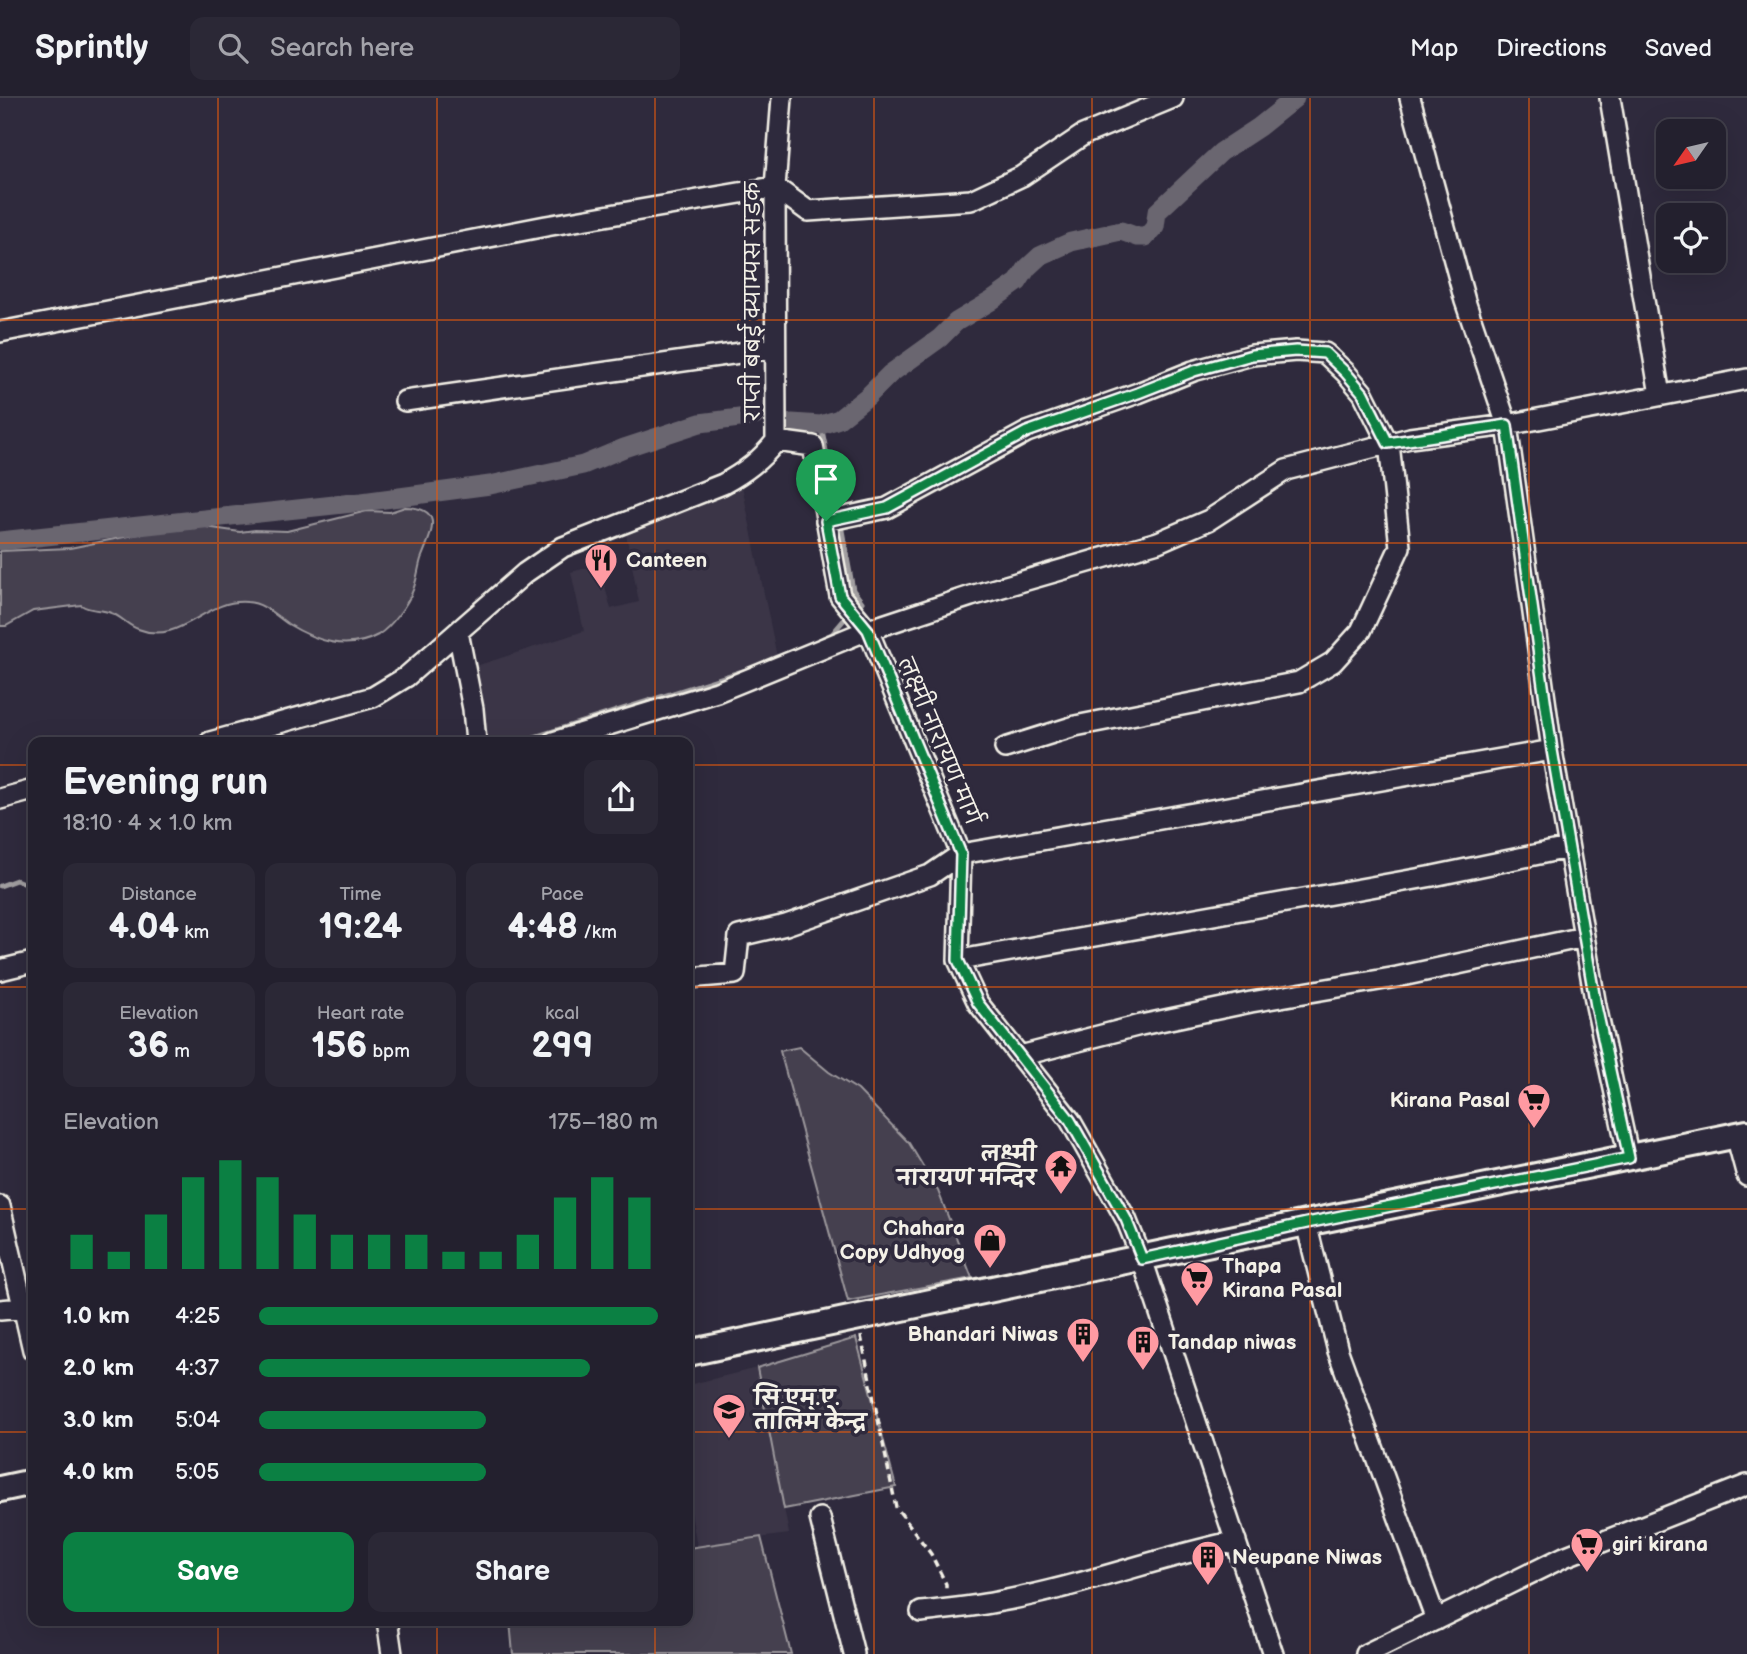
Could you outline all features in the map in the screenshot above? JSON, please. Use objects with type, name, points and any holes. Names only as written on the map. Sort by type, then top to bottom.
[{"type":"main road","points":[[693,1352],[1742,1134]]},
{"type":"main road","points":[[0,1489],[28,1483]]},
{"type":"street","name":"राप्ती बबई क्याम्पस सडक","points":[[228,737],[373,697],[406,677],[524,573],[563,547],[723,484],[743,474],[763,457],[776,440],[775,187],[782,98]]},
{"type":"street","points":[[0,332],[545,226],[775,187],[808,211],[971,200],[1022,176],[1083,135],[1173,98]]},
{"type":"street","points":[[1410,98],[1465,301],[1507,425],[1568,848],[1596,1006],[1629,1158]]},
{"type":"street","points":[[1610,98],[1660,395]]},
{"type":"street","points":[[405,401],[774,348]]},
{"type":"street","points":[[826,521],[887,508],[1027,432],[1194,371],[1252,355],[1296,351],[1325,353],[1363,393],[1389,443],[1400,547],[1361,631],[1333,662],[1299,682],[1074,726],[1005,748]]},
{"type":"street","points":[[569,737],[717,692],[868,630],[971,596],[1158,542],[1209,520],[1286,470],[1410,438],[1507,425],[1747,379]]},
{"type":"street","name":"लक्ष्मी नारायण मार्ग","points":[[776,440],[813,446],[840,596],[868,630],[961,854],[958,960],[978,1003],[1070,1120],[1126,1219],[1142,1259],[1273,1654]]},
{"type":"street","points":[[458,632],[473,709],[476,737]]},
{"type":"street","points":[[693,978],[735,974],[739,936],[786,925],[930,875],[961,854],[1552,750]]},
{"type":"street","points":[[0,799],[28,791]]},
{"type":"street","points":[[960,960],[1433,876],[1568,848]]},
{"type":"street","points":[[1020,1056],[1165,1020],[1397,977],[1584,937]]},
{"type":"street","points":[[0,970],[28,963]]},
{"type":"street","points":[[1742,1134],[1747,1176]]},
{"type":"street","points":[[0,1206],[28,1308],[0,1310]]},
{"type":"street","points":[[1307,1223],[1338,1351],[1437,1620]]},
{"type":"street","points":[[1366,1654],[1402,1646],[1437,1620],[1564,1557],[1747,1485]]},
{"type":"street","points":[[820,1518],[854,1654]]},
{"type":"street","points":[[921,1612],[996,1602],[1054,1589],[1188,1551],[1236,1541]]},
{"type":"street","points":[[371,1654],[391,1652],[388,1626]]},
{"type":"path","points":[[857,1318],[896,1507],[931,1554],[946,1584],[947,1609]]},
{"type":"shaded area","points":[[741,481],[777,657],[529,737],[487,737],[476,666],[584,631],[571,572],[599,565],[611,609],[639,602],[625,529]]},
{"type":"shaded area","points":[[405,507],[426,512],[431,517],[431,531],[407,602],[388,627],[366,640],[343,643],[321,639],[288,624],[264,607],[247,602],[218,607],[180,627],[153,633],[131,626],[115,614],[81,605],[33,611],[6,626],[0,626],[0,551],[70,548],[159,530],[199,526],[240,532],[287,531],[367,511],[390,512]]},
{"type":"shaded area","points":[[799,1047],[829,1072],[858,1090],[909,1143],[938,1191],[972,1278],[848,1301],[780,1051]]},
{"type":"shaded area","points":[[856,1338],[896,1487],[784,1509],[757,1368]]},
{"type":"shaded area","name":"सि.एम्.ए. तालिम केन्द्र","points":[[757,1368],[789,1534],[697,1546],[693,1523],[693,1384]]},
{"type":"shaded area","points":[[761,1537],[791,1654],[513,1654],[510,1626],[693,1626],[693,1547]]},
{"type":"waterway","points":[[792,423],[821,425],[839,419],[890,374],[940,338],[956,322],[1018,282],[1027,268],[1040,256],[1071,242],[1121,231],[1146,237],[1155,227],[1157,212],[1221,152],[1259,127],[1295,98]]},
{"type":"waterway","points":[[0,541],[362,502],[490,485],[583,465],[624,448],[700,423],[755,416]]},
{"type":"waterway","points":[[821,425],[838,513]]},
{"type":"waterway","points":[[841,525],[853,590],[862,602]]},
{"type":"waterway","points":[[823,638],[832,634],[843,621]]},
{"type":"waterway","points":[[535,737],[746,670]]},
{"type":"waterway","points":[[0,886],[16,880],[28,885]]},
{"type":"place","name":"Canteen","points":[[601,590]]},
{"type":"place","name":"Kirana Pasal","points":[[1534,1130]]},
{"type":"place","name":"लक्ष्मी नारायण मन्दिर","points":[[1061,1196]]},
{"type":"place","name":"Chahara Copy Udhyog","points":[[990,1270]]},
{"type":"place","name":"Thapa Kirana Pasal","points":[[1197,1308]]},
{"type":"place","name":"Bhandari Niwas","points":[[1083,1364]]},
{"type":"place","name":"Tandap niwas","points":[[1143,1372]]},
{"type":"place","name":"सि.एम्.ए. तालिम केन्द्र","points":[[729,1440]]},
{"type":"place","name":"giri kirana","points":[[1587,1574]]},
{"type":"place","name":"Neupane Niwas","points":[[1208,1587]]},
{"type":"route","points":[[1296,351],[1325,353],[1363,393],[1388,443],[1507,425],[1568,848],[1607,1062],[1629,1158],[1142,1259],[1126,1219],[1070,1120],[978,1003],[958,960],[961,854],[868,630],[840,596],[826,521],[887,508],[1027,432],[1194,371],[1252,355],[1296,351]]}]
